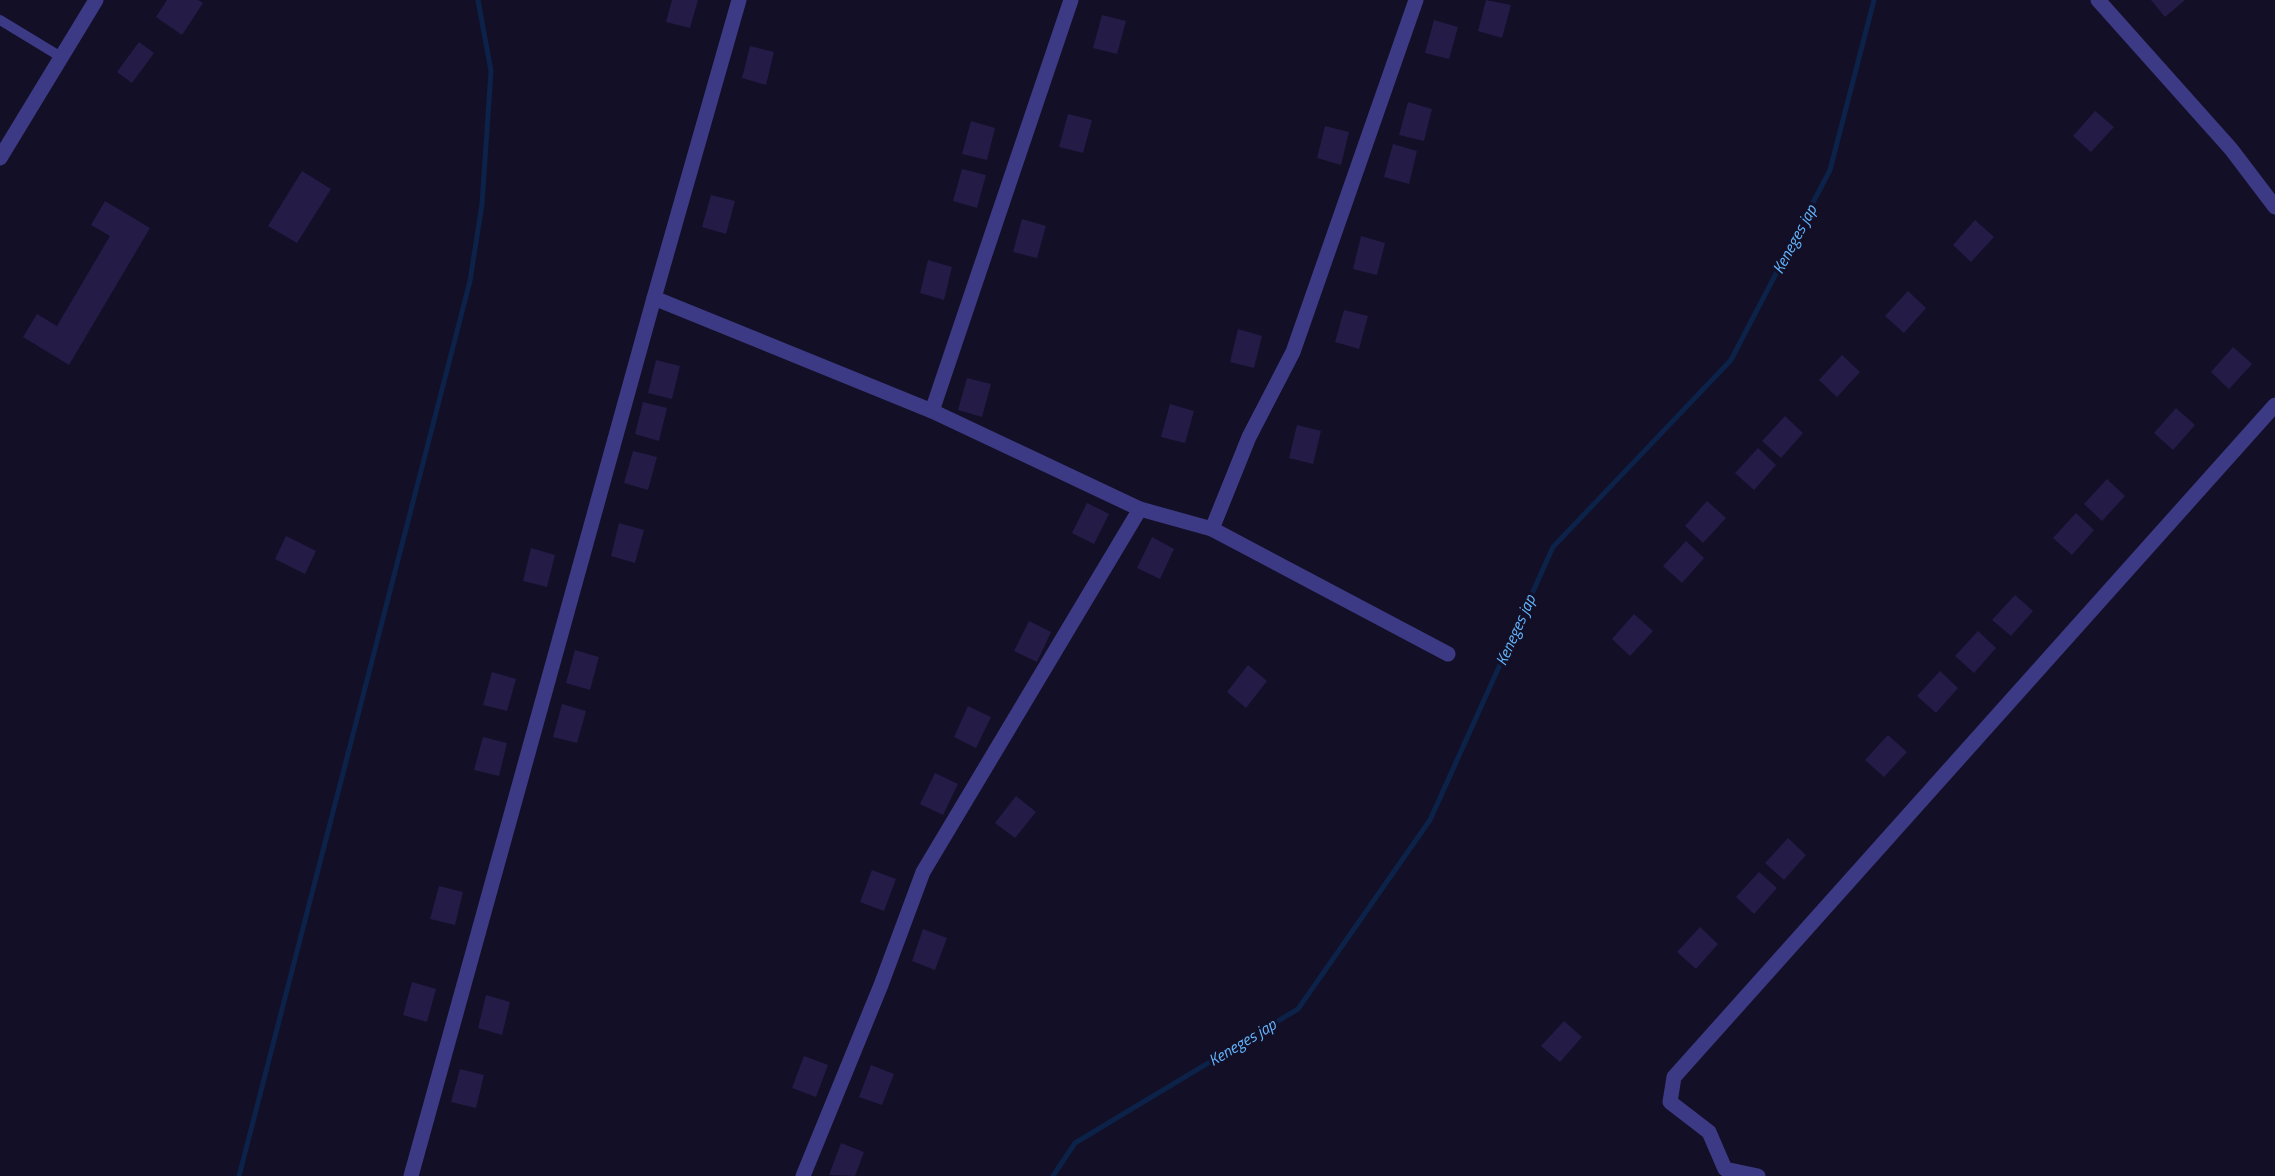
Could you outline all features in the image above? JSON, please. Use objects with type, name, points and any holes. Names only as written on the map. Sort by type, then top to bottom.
[{"type":"street","points":[[0,158],[96,0]]},
{"type":"street","points":[[411,1176],[654,298],[739,0]]},
{"type":"street","points":[[932,411],[1071,0]]},
{"type":"street","points":[[1212,529],[1249,437],[1293,352],[1416,0]]},
{"type":"street","points":[[2098,0],[2231,149],[2275,207]]},
{"type":"street","points":[[654,298],[932,411],[1140,509],[1212,529],[1448,654]]},
{"type":"street","points":[[1758,1176],[1725,1169],[1709,1132],[1670,1102],[1674,1077],[2275,405]]},
{"type":"street","points":[[803,1176],[882,985],[923,872],[1140,509]]},
{"type":"lane","points":[[0,20],[61,57]]},
{"type":"building","points":[[167,0],[198,0],[203,3],[182,35],[156,17]]},
{"type":"building","points":[[672,0],[698,0],[690,28],[666,22]]},
{"type":"building","points":[[1486,0],[1511,5],[1502,38],[1478,31]]},
{"type":"building","points":[[2151,0],[2185,0],[2165,17]]},
{"type":"building","points":[[1102,15],[1126,21],[1117,54],[1093,48]]},
{"type":"building","points":[[1434,20],[1458,27],[1449,59],[1425,53]]},
{"type":"building","points":[[139,42],[154,53],[132,83],[117,72]]},
{"type":"building","points":[[750,46],[774,52],[766,85],[742,78]]},
{"type":"building","points":[[1408,102],[1432,109],[1424,141],[1399,135]]},
{"type":"building","points":[[2095,111],[2114,127],[2091,152],[2073,136]]},
{"type":"building","points":[[1068,114],[1092,120],[1083,153],[1059,147]]},
{"type":"building","points":[[971,121],[995,128],[987,160],[962,154]]},
{"type":"building","points":[[1325,126],[1349,132],[1341,165],[1317,158]]},
{"type":"building","points":[[1393,144],[1417,151],[1409,184],[1384,177]]},
{"type":"building","points":[[962,169],[986,175],[977,208],[953,201]]},
{"type":"building","points":[[302,171],[331,189],[297,243],[268,226]]},
{"type":"building","points":[[711,195],[735,201],[726,234],[702,227]]},
{"type":"building","points":[[105,201],[150,228],[69,365],[23,337],[37,314],[57,326],[110,236],[91,225]]},
{"type":"building","points":[[1022,219],[1046,226],[1037,258],[1013,252]]},
{"type":"building","points":[[1975,220],[1994,237],[1971,262],[1953,245]]},
{"type":"building","points":[[1361,236],[1385,243],[1377,275],[1353,269]]},
{"type":"building","points":[[928,260],[952,267],[944,300],[920,293]]},
{"type":"building","points":[[1908,291],[1926,308],[1904,333],[1885,316]]},
{"type":"building","points":[[1344,310],[1368,316],[1359,349],[1335,342]]},
{"type":"building","points":[[1238,329],[1262,336],[1254,368],[1230,362]]},
{"type":"building","points":[[2233,347],[2252,364],[2229,389],[2211,372]]},
{"type":"building","points":[[1842,355],[1860,372],[1837,397],[1819,380]]},
{"type":"building","points":[[656,360],[680,366],[672,399],[648,393]]},
{"type":"building","points":[[967,378],[991,384],[982,417],[958,410]]},
{"type":"building","points":[[643,402],[667,408],[659,441],[635,434]]},
{"type":"building","points":[[1170,404],[1194,411],[1185,443],[1161,437]]},
{"type":"building","points":[[2176,408],[2195,425],[2173,450],[2154,433]]},
{"type":"building","points":[[1785,416],[1803,433],[1781,458],[1762,441]]},
{"type":"building","points":[[1297,425],[1321,431],[1313,464],[1289,458]]},
{"type":"building","points":[[1758,448],[1776,465],[1754,490],[1735,473]]},
{"type":"building","points":[[633,451],[657,457],[648,490],[624,483]]},
{"type":"building","points":[[2107,479],[2125,496],[2102,521],[2084,504]]},
{"type":"building","points":[[1707,501],[1726,518],[1703,543],[1685,526]]},
{"type":"building","points":[[1087,503],[1109,514],[1094,544],[1072,533]]},
{"type":"building","points":[[2076,513],[2094,530],[2072,555],[2053,538]]},
{"type":"building","points":[[619,523],[644,530],[635,563],[611,556]]},
{"type":"building","points":[[286,536],[316,551],[305,574],[275,559]]},
{"type":"building","points":[[1152,537],[1174,549],[1160,579],[1137,568]]},
{"type":"building","points":[[1686,541],[1704,558],[1682,583],[1663,566]]},
{"type":"building","points":[[531,548],[555,555],[547,587],[523,581]]},
{"type":"building","points":[[2015,595],[2033,611],[2011,636],[1992,620]]},
{"type":"building","points":[[1634,614],[1653,631],[1630,656],[1612,639]]},
{"type":"building","points":[[1029,621],[1051,632],[1037,662],[1014,651]]},
{"type":"building","points":[[1978,631],[1996,648],[1974,673],[1955,656]]},
{"type":"building","points":[[575,650],[599,657],[590,690],[566,683]]},
{"type":"building","points":[[1248,665],[1267,681],[1246,708],[1227,692]]},
{"type":"building","points":[[1940,671],[1958,688],[1936,713],[1917,696]]},
{"type":"building","points":[[492,672],[516,679],[507,711],[483,705]]},
{"type":"building","points":[[562,704],[586,711],[577,743],[553,737]]},
{"type":"building","points":[[968,706],[991,717],[976,748],[954,737]]},
{"type":"building","points":[[1888,735],[1907,752],[1884,777],[1865,760]]},
{"type":"building","points":[[483,737],[507,743],[499,776],[474,770]]},
{"type":"building","points":[[935,773],[958,784],[943,815],[920,804]]},
{"type":"building","points":[[1016,796],[1036,812],[1015,838],[995,823]]},
{"type":"building","points":[[1788,838],[1806,855],[1784,880],[1765,863]]},
{"type":"building","points":[[872,870],[896,879],[884,911],[860,902]]},
{"type":"building","points":[[1759,872],[1777,888],[1754,914],[1736,897]]},
{"type":"building","points":[[439,886],[463,892],[455,925],[430,919]]},
{"type":"building","points":[[1700,927],[1718,944],[1696,969],[1677,952]]},
{"type":"building","points":[[923,929],[947,938],[935,970],[912,961]]},
{"type":"building","points":[[412,982],[436,989],[427,1022],[403,1015]]},
{"type":"building","points":[[486,995],[510,1002],[502,1035],[478,1028]]},
{"type":"building","points":[[1564,1021],[1582,1037],[1560,1062],[1541,1046]]},
{"type":"building","points":[[804,1056],[828,1065],[816,1097],[792,1088]]},
{"type":"building","points":[[871,1065],[894,1074],[882,1105],[859,1097]]},
{"type":"building","points":[[460,1069],[484,1075],[476,1108],[451,1102]]},
{"type":"building","points":[[841,1143],[864,1152],[855,1176],[829,1175]]},
{"type":"waterway","points":[[239,1176],[470,281],[482,204],[491,71],[478,0]]},
{"type":"waterway","name":"Keneges jap","points":[[1053,1176],[1075,1143],[1298,1009],[1430,820],[1553,547],[1731,360],[1830,170],[1874,0]]}]
